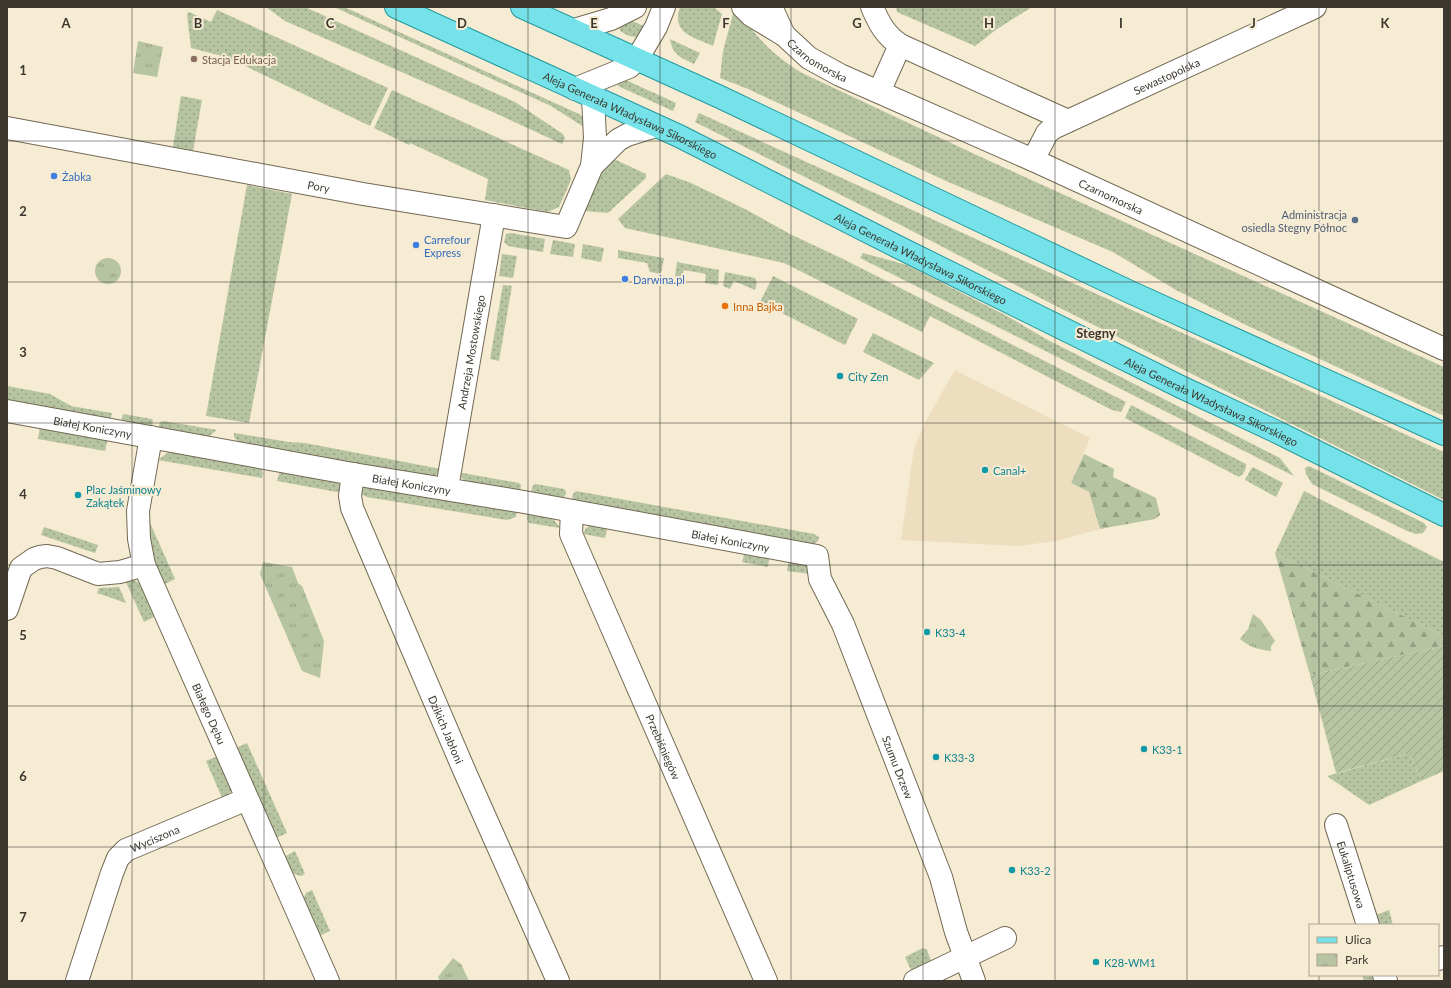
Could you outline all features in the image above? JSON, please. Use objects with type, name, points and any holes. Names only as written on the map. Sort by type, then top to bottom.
[{"type":"main road","name":"Aleja Generała Władysława Sikorskiego","points":[[396,7],[656,126],[1174,384],[1277,432],[1444,515]]},
{"type":"main road","points":[[522,7],[637,59],[1130,292],[1444,434]]},
{"type":"street","points":[[574,30],[611,19],[635,7]]},
{"type":"street","points":[[584,93],[629,67],[637,59],[656,27],[664,7]]},
{"type":"street","name":"Czarnomorska","points":[[744,7],[751,15],[784,36],[809,58],[840,75],[1033,160],[1444,349]]},
{"type":"street","name":"Czarnomorska","points":[[771,7],[784,36]]},
{"type":"street","points":[[872,7],[880,26],[891,39],[900,45],[1068,121]]},
{"type":"street","name":"Sewastopolska","points":[[1033,160],[1047,133],[1053,128],[1314,7]]},
{"type":"street","points":[[879,92],[900,45]]},
{"type":"street","name":"Pory","points":[[7,128],[363,194],[566,227],[592,166],[595,138],[584,93]]},
{"type":"street","name":"Pory","points":[[592,166],[618,140],[627,135],[656,126]]},
{"type":"street","name":"Andrzeja Mostowskiego","points":[[447,488],[494,215]]},
{"type":"street","name":"Białej Koniczyny","points":[[7,411],[353,474],[447,488],[817,556]]},
{"type":"street","name":"Białego Dębu","points":[[151,437],[138,512],[139,539],[144,565],[328,981]]},
{"type":"street","name":"Dzikich Jabłoni","points":[[353,474],[350,496],[352,508],[464,770],[558,981]]},
{"type":"street","name":"Przebiśniegów","points":[[572,511],[571,534],[766,981]]},
{"type":"street","points":[[7,609],[19,572],[24,565],[34,559],[47,556],[57,558],[98,574],[120,572],[144,565]]},
{"type":"street","name":"Szumu Drzew","points":[[817,556],[820,580],[843,624],[941,877],[956,932],[974,981]]},
{"type":"street","name":"Wyciszona","points":[[77,981],[118,858],[126,850],[247,799]]},
{"type":"street","name":"Eukaliptusowa","points":[[1336,825],[1368,924]]},
{"type":"street","points":[[915,981],[1005,938]]},
{"type":"shaded area","points":[[955,370],[1090,438],[1071,483],[1089,492],[1100,529],[1056,541],[1018,546],[901,540],[914,448],[928,417]]},
{"type":"green space","points":[[266,7],[305,7],[515,102],[563,134],[565,138],[562,144],[285,21]]},
{"type":"green space","points":[[334,7],[344,7],[579,114],[584,118],[587,129],[551,106]]},
{"type":"green space","points":[[680,7],[714,7],[722,14],[713,46],[692,37],[681,29],[678,16]]},
{"type":"green space","points":[[896,7],[1032,7],[997,29],[975,46],[897,12]]},
{"type":"green space","points":[[737,8],[765,45],[802,73],[983,158],[1444,367],[1444,416],[1250,327],[1176,290],[1113,252],[946,181],[748,89],[720,78],[723,51],[734,10]]},
{"type":"green space","points":[[217,10],[388,88],[370,126],[237,62],[221,59],[222,56],[191,48],[187,14],[189,12],[211,22]]},
{"type":"green space","points":[[628,19],[646,27],[637,37],[629,36],[620,31],[619,26]]},
{"type":"green space","points":[[670,39],[700,53],[694,64],[685,60],[675,52]]},
{"type":"green space","points":[[138,41],[163,47],[157,77],[133,73]]},
{"type":"green space","points":[[628,81],[676,103],[673,111],[618,86],[618,83]]},
{"type":"green space","points":[[392,90],[569,170],[571,180],[559,207],[548,212],[485,200],[488,179],[410,143],[409,145],[374,128]]},
{"type":"green space","points":[[181,96],[202,100],[193,151],[173,147]]},
{"type":"green space","points":[[699,113],[1444,452],[1444,500],[1052,304],[891,220],[695,122]]},
{"type":"green space","points":[[612,158],[646,174],[646,178],[608,213],[585,211],[599,177]]},
{"type":"green space","points":[[666,174],[691,183],[745,209],[792,235],[841,258],[1126,402],[1121,412],[1112,410],[930,316],[922,332],[784,263],[625,228],[618,219]]},
{"type":"green space","points":[[247,185],[292,194],[249,423],[206,416]]},
{"type":"green space","points":[[511,233],[545,239],[543,252],[508,246],[504,242],[506,234]]},
{"type":"green space","points":[[553,240],[575,244],[573,257],[550,254]]},
{"type":"green space","points":[[583,244],[604,248],[601,262],[581,258]]},
{"type":"green space","points":[[618,250],[664,258],[661,274],[650,272],[647,263],[618,258]]},
{"type":"green space","points":[[863,253],[907,265],[1007,316],[1046,339],[1280,458],[1294,476],[860,258]]},
{"type":"green space","points":[[502,254],[517,256],[513,278],[499,276]]},
{"type":"green space","points":[[108,258],[117,262],[121,271],[117,280],[108,284],[99,280],[95,271],[99,262]]},
{"type":"green space","points":[[677,262],[719,270],[718,285],[705,283],[706,274],[684,270],[682,278],[675,277]]},
{"type":"green space","points":[[725,272],[755,278],[757,283],[755,290],[734,281],[730,289],[723,286]]},
{"type":"green space","points":[[773,276],[858,319],[845,345],[760,302]]},
{"type":"green space","points":[[503,285],[512,286],[499,361],[490,359]]},
{"type":"green space","points":[[873,333],[934,363],[919,380],[863,352]]},
{"type":"green space","points":[[7,386],[50,394],[71,406],[112,413],[110,422],[7,403]]},
{"type":"green space","points":[[1131,405],[1246,464],[1242,475],[1239,477],[1125,418]]},
{"type":"green space","points":[[123,414],[152,419],[151,429],[121,424]]},
{"type":"green space","points":[[163,421],[217,430],[208,437],[158,430],[160,422]]},
{"type":"green space","points":[[40,426],[108,438],[105,451],[38,439]]},
{"type":"green space","points":[[234,433],[289,442],[305,443],[441,469],[440,472],[433,477],[240,444],[234,437]]},
{"type":"green space","points":[[170,451],[261,468],[263,473],[262,478],[158,460]]},
{"type":"green space","points":[[1084,454],[1114,469],[1113,477],[1156,498],[1160,515],[1155,519],[1100,529],[1089,492],[1071,483]]},
{"type":"green space","points":[[1309,466],[1424,523],[1427,527],[1423,533],[1416,534],[1407,531],[1312,484],[1306,474],[1305,468]]},
{"type":"green space","points":[[1253,467],[1283,483],[1276,497],[1245,480]]},
{"type":"green space","points":[[280,471],[339,483],[343,491],[337,492],[277,481]]},
{"type":"green space","points":[[457,472],[519,483],[521,485],[520,493],[473,485],[464,480]]},
{"type":"green space","points":[[535,484],[564,489],[566,492],[565,496],[562,500],[531,495],[532,487]]},
{"type":"green space","points":[[366,486],[517,509],[516,517],[507,520],[367,497],[358,493],[361,488]]},
{"type":"green space","points":[[576,491],[814,534],[819,537],[818,541],[814,544],[574,502],[572,498]]},
{"type":"green space","points":[[1304,491],[1444,562],[1444,636],[1275,553]]},
{"type":"green space","points":[[528,511],[542,514],[554,520],[560,528],[529,523],[527,519]]},
{"type":"green space","points":[[147,516],[175,579],[163,585],[151,555]]},
{"type":"green space","points":[[594,524],[606,526],[607,530],[605,538],[583,534],[586,528]]},
{"type":"green space","points":[[44,527],[98,545],[95,553],[41,535]]},
{"type":"green space","points":[[748,550],[770,554],[768,567],[742,562],[744,555]]},
{"type":"green space","points":[[1275,553],[1444,636],[1444,646],[1310,675]]},
{"type":"green space","points":[[789,558],[803,562],[811,574],[787,571]]},
{"type":"green space","points":[[263,562],[292,567],[298,583],[302,586],[324,641],[320,678],[302,671],[260,574]]},
{"type":"green space","points":[[134,580],[141,584],[158,615],[144,622],[126,582]]},
{"type":"green space","points":[[119,587],[126,603],[97,593],[99,588]]},
{"type":"green space","points":[[1253,614],[1261,620],[1275,641],[1271,646],[1271,651],[1254,648],[1240,639],[1248,629]]},
{"type":"green space","points":[[1444,646],[1444,771],[1421,781],[1410,753],[1336,773],[1310,675]]},
{"type":"green space","points":[[247,743],[287,833],[274,839],[234,749]]},
{"type":"green space","points":[[1410,753],[1421,781],[1369,805],[1327,776]]},
{"type":"green space","points":[[220,755],[232,788],[230,793],[223,800],[206,761]]},
{"type":"green space","points":[[295,851],[305,874],[301,876],[291,873],[282,858]]},
{"type":"green space","points":[[312,890],[330,931],[317,937],[303,899],[306,893]]},
{"type":"green space","points":[[1389,910],[1393,924],[1379,924],[1376,915]]},
{"type":"green space","points":[[923,948],[927,950],[932,963],[912,972],[905,957]]},
{"type":"green space","points":[[453,958],[461,964],[469,981],[440,981],[438,977]]},
{"type":"green space","points":[[1362,976],[1374,976],[1376,981],[1364,981]]},
{"type":"place","name":"Stacja Edukacja","points":[[194,59]]},
{"type":"place","name":"Żabka","points":[[54,176]]},
{"type":"place","name":"Administracja osiedla Stegny Północ","points":[[1355,220]]},
{"type":"place","name":"Carrefour Express","points":[[416,245]]},
{"type":"place","name":"Darwina.pl","points":[[625,279]]},
{"type":"place","name":"Inna Bajka","points":[[725,306]]},
{"type":"place","name":"City Zen","points":[[840,376]]},
{"type":"place","name":"Canal+","points":[[985,470]]},
{"type":"place","name":"Plac Jaśminowy Zakątek","points":[[78,495]]},
{"type":"place","name":"K33-4","points":[[927,632]]},
{"type":"place","name":"K33-1","points":[[1144,749]]},
{"type":"place","name":"K33-3","points":[[936,757]]},
{"type":"place","name":"K33-2","points":[[1012,870]]},
{"type":"place","name":"K28-WM1","points":[[1096,962]]},
{"type":"district","name":"Stegny","points":[[1096,333]]}]
